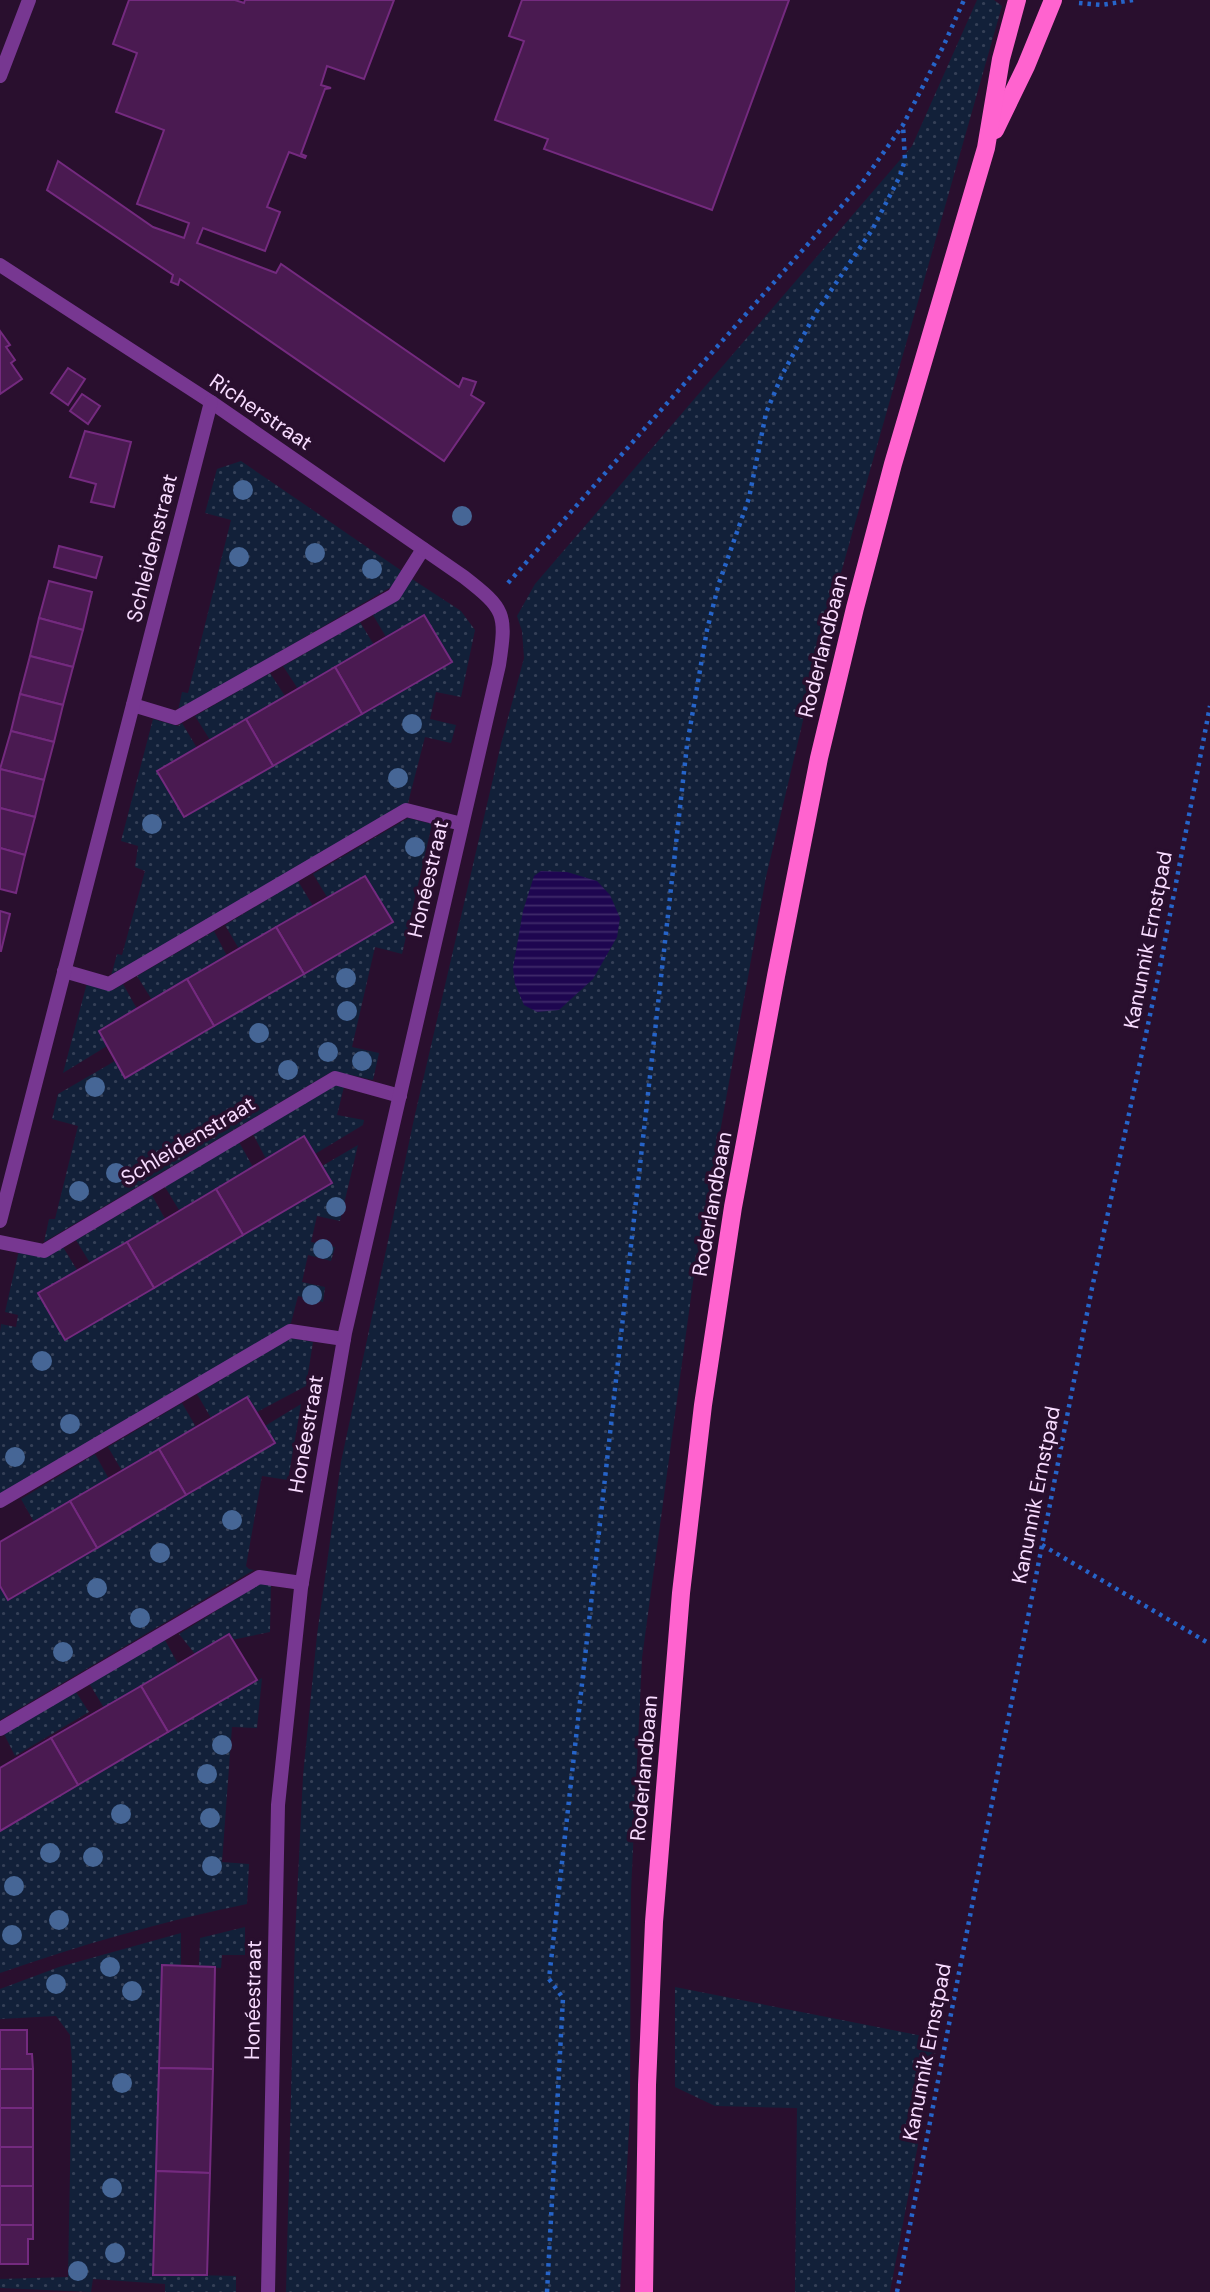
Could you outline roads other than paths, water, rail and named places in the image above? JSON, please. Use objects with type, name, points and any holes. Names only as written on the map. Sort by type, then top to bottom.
[{"type":"main road","name":"Roderlandbaan","points":[[644,2292],[648,2085],[656,1895],[681,1593],[703,1405],[733,1207],[817,772],[852,621],[893,464],[986,148],[1001,59],[1017,0]]},
{"type":"main road","name":"Roderlandbaan","points":[[986,148],[1026,66],[1053,0]]},
{"type":"street","points":[[0,76],[29,0]]},
{"type":"street","name":"Richerstraat","points":[[0,265],[211,402],[494,600]]},
{"type":"street","name":"Schleidenstraat","points":[[0,1221],[211,402]]},
{"type":"street","points":[[133,705],[177,718],[394,595],[423,549]]},
{"type":"street","name":"Honéestraat","points":[[268,2292],[278,1805],[302,1583],[344,1339],[503,640],[503,622],[494,600]]},
{"type":"street","points":[[64,971],[110,984],[406,810],[462,824]]},
{"type":"street","name":"Schleidenstraat","points":[[0,1242],[44,1251],[335,1078],[400,1096]]},
{"type":"street","points":[[0,1501],[290,1331],[344,1339]]},
{"type":"street","points":[[0,1729],[260,1577],[302,1583]]}]
